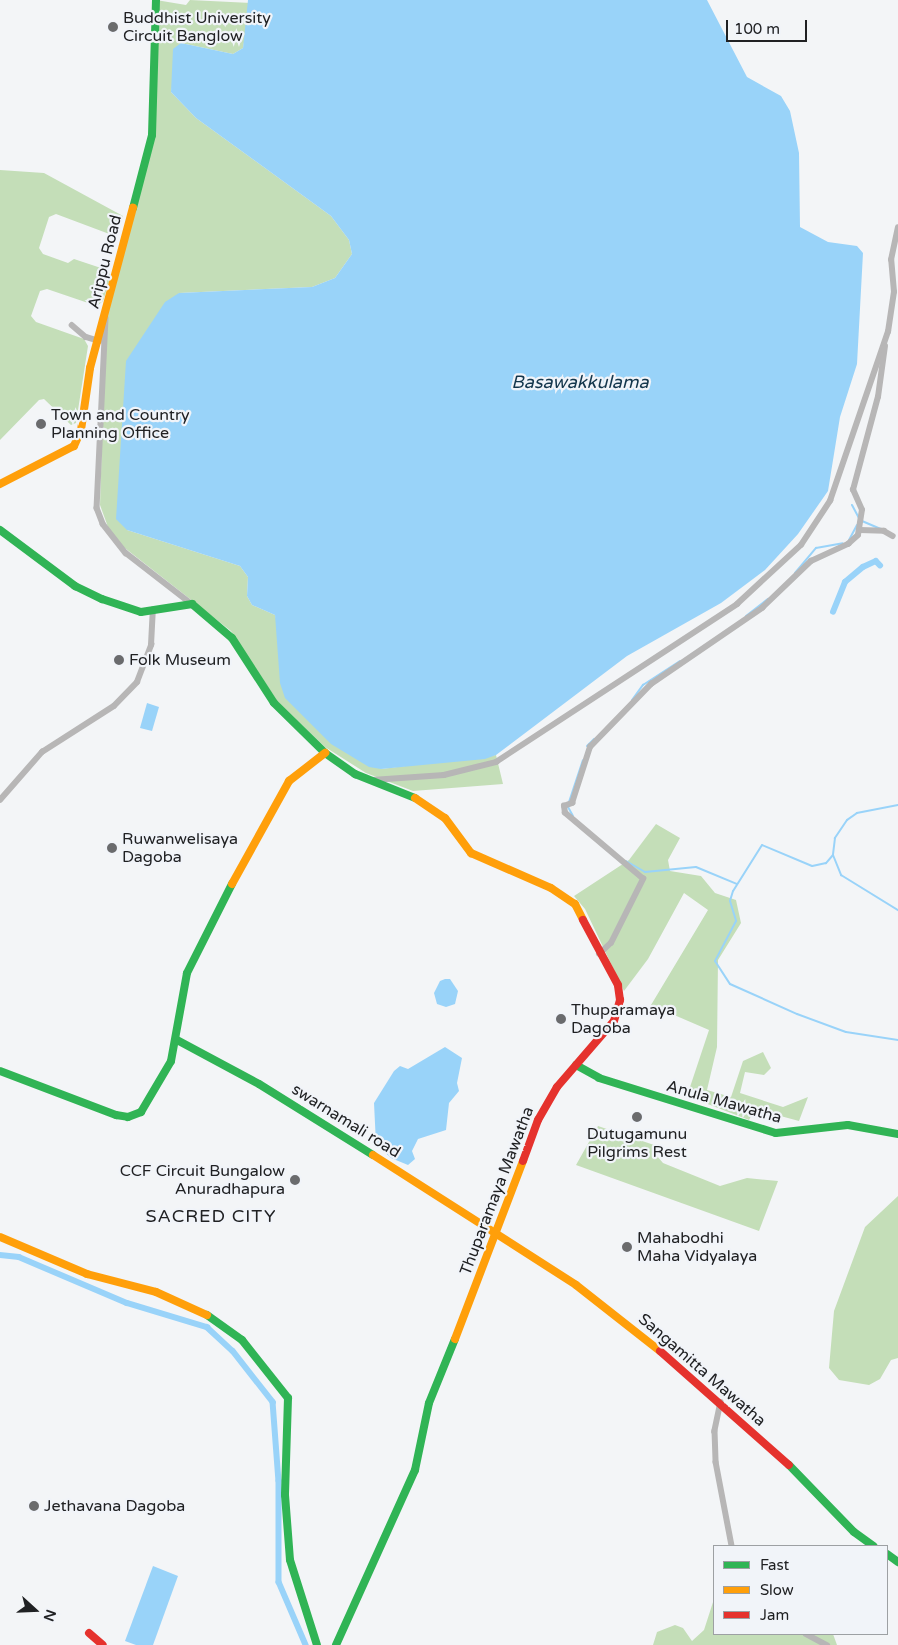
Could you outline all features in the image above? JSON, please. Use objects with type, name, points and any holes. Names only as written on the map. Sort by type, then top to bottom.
[{"type":"main road","name":"Arippu Road","points":[[0,484],[74,446],[81,430],[90,368],[106,318],[152,135],[156,0]]},
{"type":"main road","points":[[0,530],[81,590],[132,610],[153,610],[192,604]]},
{"type":"main road","name":"Thuparamaya Mawatha","points":[[192,604],[232,638],[274,703],[325,753],[370,780],[430,806],[450,824],[471,853],[567,897],[589,924],[599,954],[618,985],[618,1011],[576,1065],[540,1116],[498,1232],[429,1403],[415,1470],[336,1645]]},
{"type":"main road","points":[[0,1071],[128,1117],[141,1112],[157,1092],[177,1040],[179,1002],[187,973],[269,812],[286,785],[325,753]]},
{"type":"main road","name":"swarnamali road","points":[[177,1040],[259,1084],[498,1232]]},
{"type":"main road","name":"Anula Mawatha","points":[[576,1065],[599,1078],[770,1132],[792,1134],[848,1125],[898,1134]]},
{"type":"main road","name":"Sangamitta Mawatha","points":[[498,1232],[627,1323],[721,1402],[818,1491],[854,1532],[872,1545]]},
{"type":"main road","points":[[0,1238],[87,1274],[144,1288],[212,1317],[242,1340],[276,1378],[288,1398],[290,1413],[285,1480],[290,1560],[316,1645]]},
{"type":"main road","points":[[89,1633],[103,1645]]},
{"type":"street","points":[[599,954],[611,943],[643,880],[565,812],[564,806],[572,803],[590,746],[651,684],[762,608],[811,561],[848,544],[860,530],[862,510],[853,490],[878,397],[894,292],[891,260],[898,228]]},
{"type":"street","points":[[891,260],[898,257]]},
{"type":"street","points":[[106,318],[97,508],[103,524],[126,552],[192,604]]},
{"type":"street","points":[[72,325],[86,337],[99,341]]},
{"type":"street","points":[[370,780],[444,775],[496,762],[737,604],[762,584],[802,545],[830,501],[885,342]]},
{"type":"street","points":[[860,530],[873,534],[884,531],[893,536]]},
{"type":"street","points":[[0,800],[42,752],[114,706],[137,682],[151,645],[153,610]]},
{"type":"street","points":[[0,790],[9,788]]},
{"type":"street","points":[[721,1402],[715,1431],[716,1462],[732,1545]]},
{"type":"street","points":[[808,1635],[827,1645]]},
{"type":"green space","points":[[156,0],[186,5],[190,0],[251,3],[243,48],[233,54],[181,43],[171,92],[196,118],[331,216],[349,240],[352,254],[335,278],[312,287],[179,293],[127,530],[240,566],[248,577],[247,596],[252,605],[275,615],[278,626],[381,769],[496,755],[503,784],[413,791],[366,773],[325,747],[278,702],[231,631],[112,538],[100,505],[106,318],[152,135]]},
{"type":"green space","points":[[0,170],[44,173],[123,216],[118,232],[112,235],[56,214],[49,217],[39,248],[43,254],[68,263],[74,259],[107,270],[111,276],[103,301],[97,306],[47,289],[40,291],[31,316],[36,322],[84,339],[88,346],[76,423],[71,425],[44,399],[39,400],[0,440]]},
{"type":"green space","points":[[656,824],[680,838],[668,860],[670,871],[701,876],[715,893],[736,900],[741,923],[718,960],[717,1047],[707,1090],[731,1097],[743,1061],[763,1052],[771,1068],[764,1075],[745,1072],[740,1093],[783,1107],[808,1097],[799,1121],[755,1109],[749,1120],[687,1096],[709,1030],[651,1005],[708,910],[684,893],[648,959],[624,991],[585,909],[574,896],[629,860]]},
{"type":"green space","points":[[598,1126],[657,1146],[657,1156],[663,1163],[720,1186],[747,1178],[778,1181],[759,1231],[576,1165]]},
{"type":"green space","points":[[898,1196],[898,1358],[891,1360],[880,1379],[869,1385],[839,1380],[829,1368],[834,1311],[865,1227]]},
{"type":"green space","points":[[713,1602],[713,1635],[833,1635],[837,1645],[653,1645],[657,1632],[675,1625],[683,1628],[692,1641],[704,1630]]},
{"type":"water","name":"Basawakkulama","points":[[248,0],[707,0],[747,77],[781,96],[790,111],[799,153],[800,227],[828,242],[857,246],[863,253],[857,364],[840,417],[828,491],[798,534],[765,570],[721,603],[627,656],[496,755],[485,759],[381,769],[369,767],[331,744],[285,698],[280,683],[275,615],[252,605],[247,596],[248,577],[240,566],[127,530],[116,519],[126,361],[165,302],[179,293],[312,287],[335,278],[352,254],[349,240],[331,216],[196,118],[171,92],[173,49],[181,43],[233,54],[243,48]]},
{"type":"water","points":[[147,703],[159,707],[152,731],[140,728]]},
{"type":"water","points":[[450,979],[458,991],[455,1004],[446,1007],[437,1004],[434,993],[440,981]]},
{"type":"water","points":[[445,1047],[462,1058],[457,1083],[459,1091],[449,1103],[446,1130],[418,1139],[412,1151],[415,1159],[408,1165],[391,1158],[376,1144],[374,1103],[394,1071],[400,1066],[408,1069]]},
{"type":"water","points":[[153,1566],[178,1576],[153,1645],[136,1645],[125,1641]]},
{"type":"waterway","points":[[852,505],[859,518]]},
{"type":"waterway","points":[[862,521],[881,529]]},
{"type":"waterway","points":[[849,540],[857,525]]},
{"type":"waterway","points":[[795,573],[816,548],[843,543]]},
{"type":"waterway","points":[[833,612],[845,582],[863,567],[876,561],[880,565]]},
{"type":"waterway","points":[[746,616],[768,599]]},
{"type":"waterway","points":[[632,700],[643,685],[680,661]]},
{"type":"waterway","points":[[587,746],[594,739]]},
{"type":"waterway","points":[[569,802],[583,760]]},
{"type":"waterway","points":[[898,805],[857,813],[847,820],[835,838],[833,855],[841,875],[898,910]]},
{"type":"waterway","points":[[568,807],[573,816]]},
{"type":"waterway","points":[[833,855],[826,863],[812,866],[762,845],[733,891],[730,901],[736,921],[715,961],[730,984],[797,1014],[846,1032],[898,1040]]},
{"type":"waterway","points":[[626,861],[645,872],[696,867],[737,884]]},
{"type":"waterway","points":[[0,1255],[19,1257],[127,1303],[207,1327],[233,1351],[273,1402],[279,1481],[279,1582],[306,1645]]},
{"type":"traffic: fast","points":[[133,208],[152,135],[156,0]]},
{"type":"traffic: fast","points":[[0,530],[75,586],[102,599],[141,612],[192,604],[232,638],[274,703],[325,753],[355,774],[415,798]]},
{"type":"traffic: fast","points":[[0,1071],[116,1115],[128,1117],[141,1112],[171,1061],[187,973],[232,884]]},
{"type":"traffic: fast","points":[[177,1040],[259,1084],[373,1155]]},
{"type":"traffic: fast","points":[[576,1065],[599,1078],[776,1133],[848,1125],[898,1134]]},
{"type":"traffic: fast","points":[[207,1315],[242,1340],[288,1398],[285,1495],[290,1560],[317,1645]]},
{"type":"traffic: fast","points":[[336,1645],[415,1470],[429,1403],[455,1339]]},
{"type":"traffic: fast","points":[[789,1465],[854,1532],[872,1545]]},
{"type":"traffic: fast","points":[[888,1555],[898,1562]]},
{"type":"traffic: slow","points":[[0,484],[74,446],[81,430],[90,368],[133,208]]},
{"type":"traffic: slow","points":[[232,884],[289,781],[325,753]]},
{"type":"traffic: slow","points":[[415,798],[445,818],[471,853],[551,888],[575,904],[583,920]]},
{"type":"traffic: slow","points":[[373,1155],[576,1285],[660,1351]]},
{"type":"traffic: slow","points":[[455,1339],[523,1161]]},
{"type":"traffic: slow","points":[[0,1237],[87,1274],[156,1292],[207,1315]]},
{"type":"traffic: jam","points":[[523,1161],[538,1120],[557,1087],[614,1021],[620,1000],[618,985],[583,920]]},
{"type":"traffic: jam","points":[[660,1351],[789,1465]]},
{"type":"traffic: jam","points":[[89,1633],[103,1645]]},
{"type":"place","name":"Buddhist University Circuit Banglow","points":[[113,27]]},
{"type":"place","name":"Town and Country Planning Office","points":[[41,424]]},
{"type":"place","name":"Folk Museum","points":[[119,660]]},
{"type":"place","name":"Ruwanwelisaya Dagoba","points":[[112,848]]},
{"type":"place","name":"Thuparamaya Dagoba","points":[[561,1019]]},
{"type":"place","name":"Dutugamunu Pilgrims Rest","points":[[637,1117]]},
{"type":"place","name":"CCF Circuit Bungalow Anuradhapura","points":[[295,1180]]},
{"type":"place","name":"Mahabodhi Maha Vidyalaya","points":[[627,1247]]},
{"type":"place","name":"Jethavana Dagoba","points":[[34,1506]]},
{"type":"district","name":"SACRED CITY","points":[[211,1216]]}]
